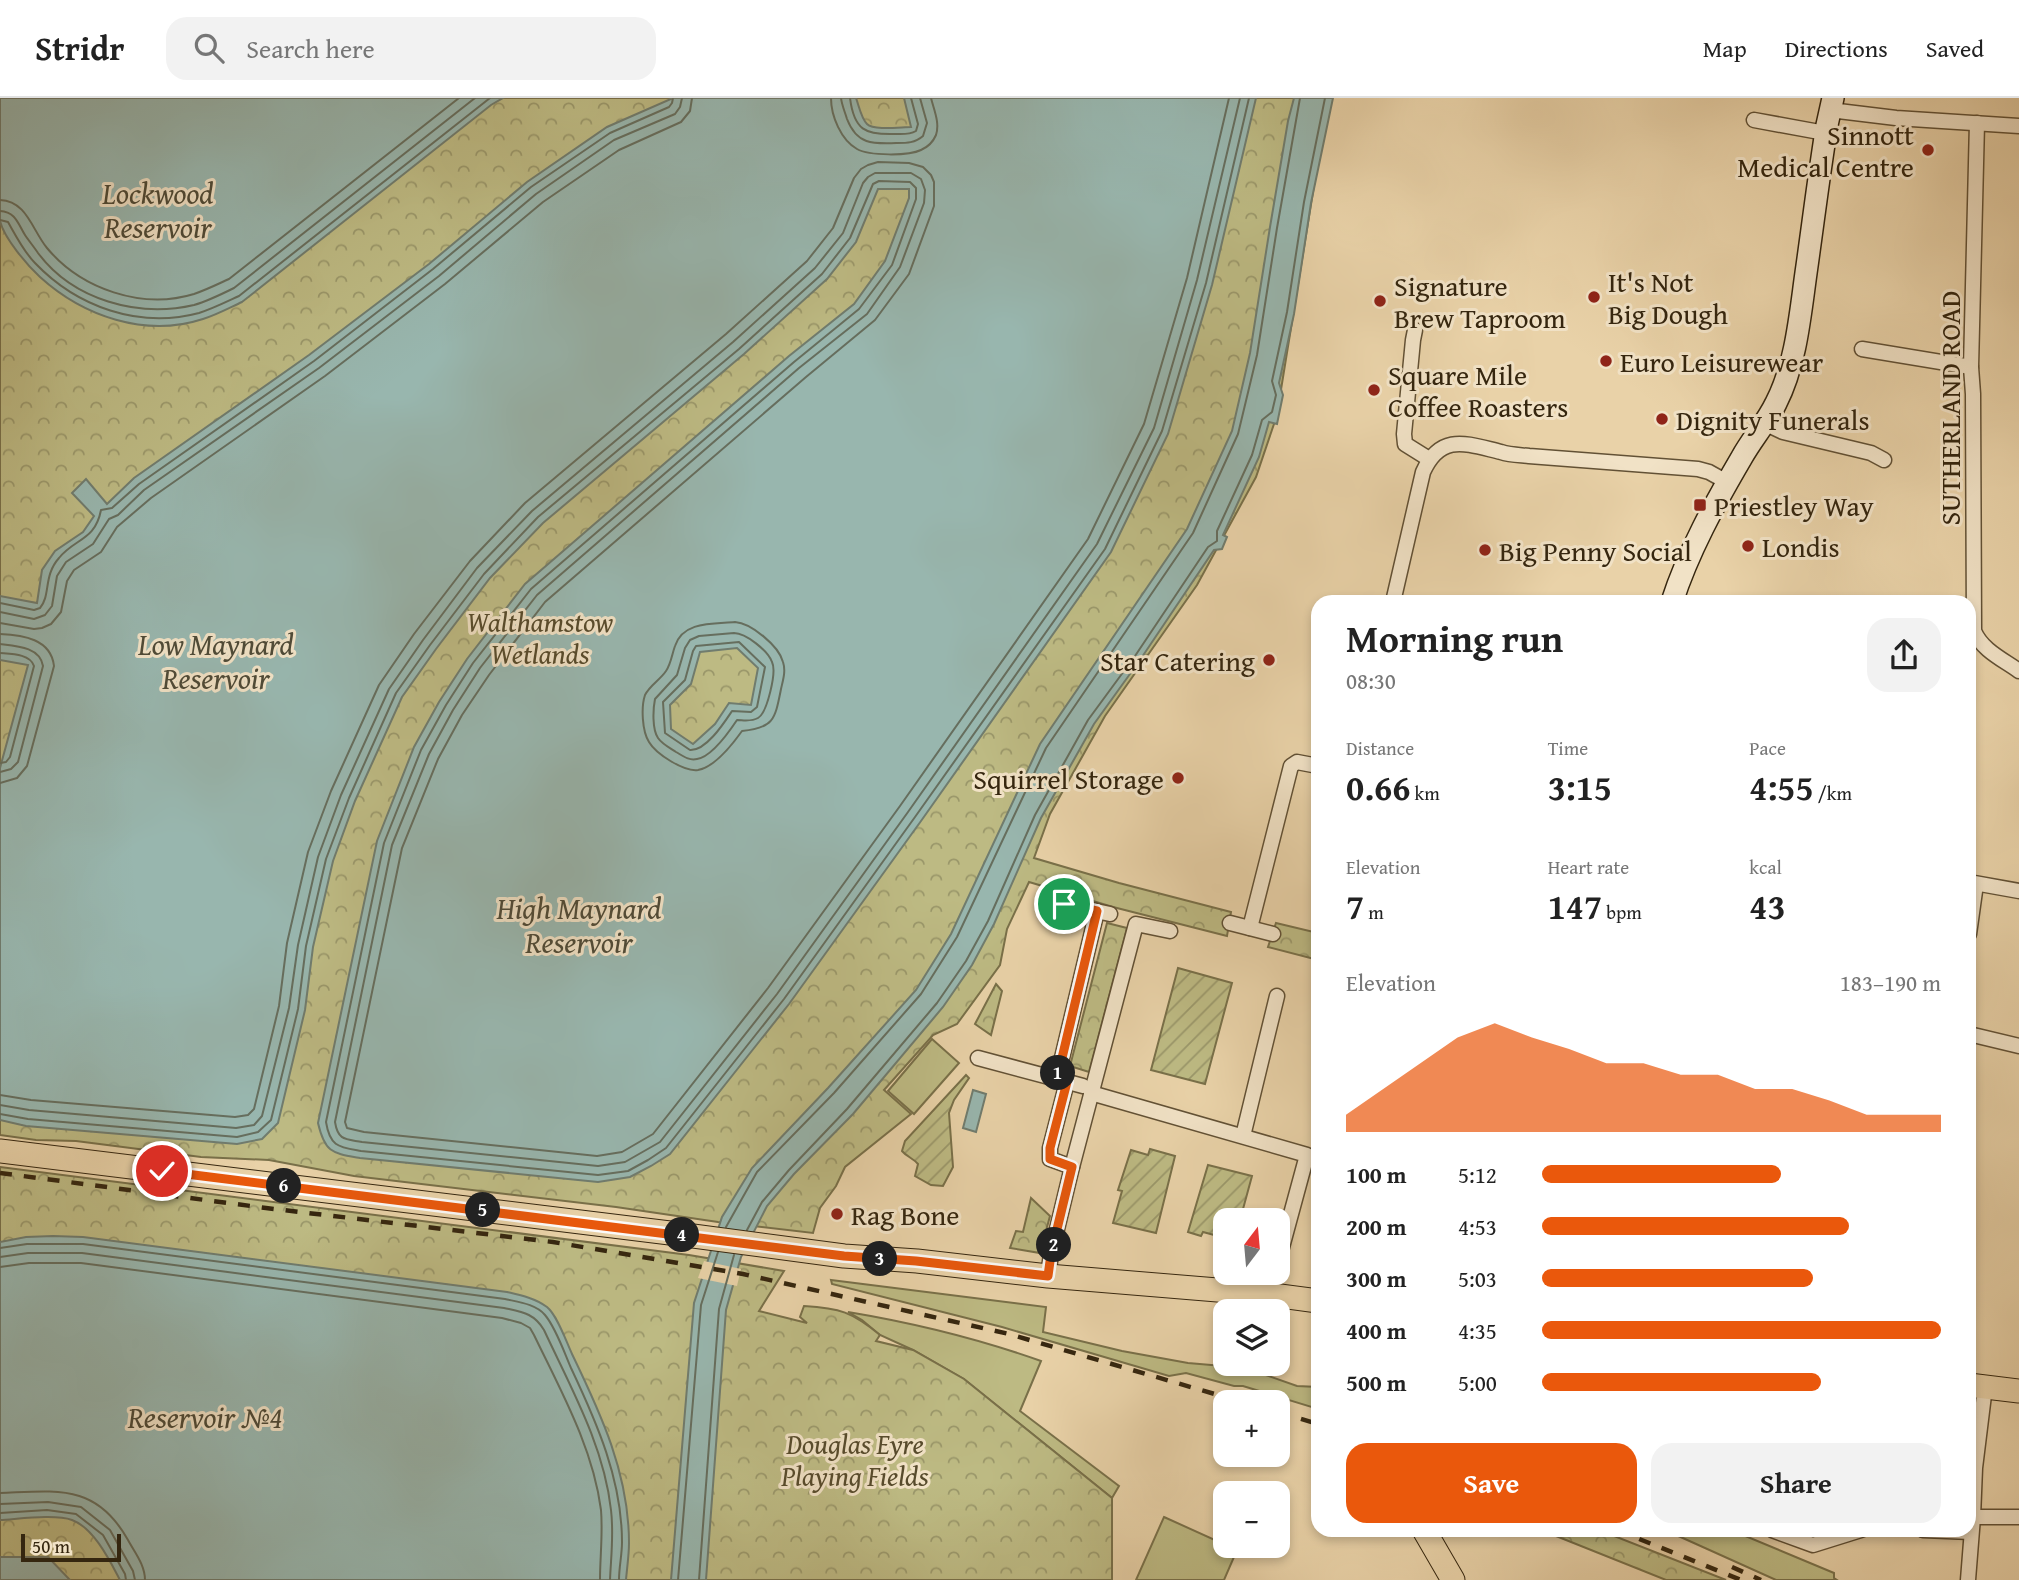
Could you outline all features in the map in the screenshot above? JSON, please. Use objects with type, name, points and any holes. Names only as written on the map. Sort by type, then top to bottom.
[{"type":"main road","points":[[1674,595],[1684,568],[1727,482],[1780,395],[1801,312],[1831,104]]},
{"type":"main road","points":[[0,1151],[844,1256],[1311,1300]]},
{"type":"main road","points":[[1977,1386],[2019,1391]]},
{"type":"main road","points":[[1428,1537],[1452,1580]]},
{"type":"street","points":[[1831,104],[1896,118],[2019,126]]},
{"type":"street","points":[[1754,120],[1825,133]]},
{"type":"street","name":"SUTHERLAND ROAD","points":[[1974,595],[1971,368],[1977,123]]},
{"type":"street","points":[[1415,330],[1405,444],[1429,459]]},
{"type":"street","points":[[1863,349],[1971,368]]},
{"type":"street","points":[[1764,423],[1783,432],[1871,453],[1884,460]]},
{"type":"street","points":[[1395,595],[1423,472],[1436,452],[1455,443],[1467,443],[1506,454],[1698,469],[1727,482]]},
{"type":"street","name":"SUTHERLAND ROAD","points":[[1976,636],[1984,647],[2019,671]]},
{"type":"street","points":[[1250,928],[1291,766],[1297,762],[1311,765]]},
{"type":"street","points":[[1976,884],[2019,891]]},
{"type":"street","points":[[1064,904],[1103,912],[1062,1081],[1050,1148],[1050,1159],[1072,1167]]},
{"type":"street","points":[[1230,923],[1273,934]]},
{"type":"street","points":[[1048,1276],[1087,1090],[1136,924],[1170,931]]},
{"type":"street","points":[[1242,1136],[1277,996]]},
{"type":"street","points":[[1976,1036],[2019,1046]]},
{"type":"street","points":[[978,1058],[1307,1155],[1290,1218]]},
{"type":"street","points":[[1976,1517],[2019,1517]]},
{"type":"street","points":[[1791,1537],[1813,1545],[1839,1537]]},
{"type":"street","points":[[1968,1580],[1971,1537]]},
{"type":"green space","name":"Walthamstow Wetlands","points":[[0,98],[1330,98],[1279,402],[1256,477],[1197,585],[1105,716],[1050,814],[1034,858],[1231,912],[1227,936],[1029,882],[1007,929],[1000,965],[957,1024],[933,1035],[884,1090],[911,1114],[845,1167],[836,1186],[820,1208],[813,1233],[354,1176],[269,1160],[201,1157],[76,1141],[36,1140],[0,1135]]},
{"type":"green space","points":[[1107,923],[1127,928],[1089,1072],[1070,1066]]},
{"type":"green space","points":[[1276,923],[1311,931],[1311,958],[1268,947]]},
{"type":"green space","points":[[1178,968],[1232,983],[1205,1084],[1151,1070]]},
{"type":"green space","points":[[996,984],[1002,991],[991,1035],[975,1024]]},
{"type":"green space","points":[[932,1039],[959,1063],[914,1114],[888,1091]]},
{"type":"green space","points":[[966,1075],[969,1078],[954,1100],[949,1113],[953,1167],[943,1186],[931,1185],[915,1176],[918,1164],[902,1151],[905,1141]]},
{"type":"green space","points":[[1150,1149],[1175,1156],[1156,1233],[1113,1223],[1122,1191],[1118,1190],[1131,1150],[1148,1155]]},
{"type":"green space","points":[[1208,1165],[1252,1176],[1243,1208],[1213,1208],[1213,1235],[1203,1232],[1201,1236],[1188,1232]]},
{"type":"green space","name":"Douglas Eyre Playing Fields","points":[[0,1167],[689,1255],[784,1271],[759,1311],[807,1323],[800,1317],[804,1306],[827,1308],[853,1316],[880,1335],[876,1341],[913,1350],[964,1379],[1112,1498],[1112,1580],[0,1580]]},
{"type":"green space","points":[[1031,1198],[1050,1216],[1040,1253],[1010,1248],[1016,1231],[1023,1232]]},
{"type":"green space","points":[[831,1280],[1046,1307],[1043,1332],[1122,1351],[1213,1365],[1213,1376],[1269,1376],[1297,1386],[1311,1387],[1311,1407],[1290,1400],[1290,1390],[1256,1390],[1186,1373],[1169,1376],[1002,1327],[832,1284]]},
{"type":"green space","points":[[848,1312],[946,1332],[1041,1361],[1020,1411],[1119,1486],[1112,1498],[964,1379],[880,1335]]},
{"type":"green space","points":[[1164,1517],[1213,1539],[1213,1558],[1234,1558],[1224,1580],[1136,1580]]},
{"type":"green space","points":[[1558,1537],[1617,1537],[1726,1580],[1666,1580]]},
{"type":"green space","points":[[1681,1537],[1748,1537],[1834,1573],[1837,1580],[1776,1580]]},
{"type":"water","name":"Lockwood Reservoir","points":[[0,98],[503,98],[242,302],[203,319],[159,326],[116,320],[75,303],[40,277],[11,243],[0,221]]},
{"type":"water","name":"Walthamstow Wetlands","points":[[673,98],[856,98],[867,124],[888,128],[911,127],[904,98],[1256,98],[1212,285],[1168,434],[1111,552],[789,1004],[670,1154],[630,1177],[598,1182],[360,1158],[336,1153],[327,1146],[318,1123],[377,841],[414,747],[439,702],[467,659],[525,584],[789,356],[854,304],[885,261],[909,198],[909,189],[878,189],[856,242],[827,279],[744,354],[543,523],[490,578],[402,697],[355,801],[333,861],[313,947],[305,1010],[278,1123],[262,1139],[237,1144],[26,1126],[0,1120],[0,768],[28,665],[0,660],[0,596],[37,603],[42,570],[55,551],[83,532],[94,516],[72,493],[86,479],[107,504],[134,478],[309,355],[429,264],[527,182],[607,127]],"holes":[[[737,648],[758,668],[751,705],[729,703],[715,724],[693,744],[671,729],[670,705],[691,684],[700,652]]]},
{"type":"water","points":[[1294,98],[1333,98],[1279,383],[1283,395],[1277,424],[1269,422],[1259,457],[1223,535],[1227,537],[1222,549],[1214,550],[1094,724],[1041,818],[994,924],[972,965],[943,1007],[853,1114],[794,1174],[767,1206],[741,1257],[726,1310],[706,1580],[671,1580],[694,1303],[722,1217],[752,1168],[916,990],[951,934],[1040,744],[1187,529],[1232,431],[1250,353]]},
{"type":"water","points":[[973,1090],[986,1094],[976,1132],[963,1128]]},
{"type":"water","name":"Reservoir №4","points":[[53,1236],[83,1237],[507,1292],[527,1297],[547,1307],[561,1329],[593,1399],[619,1469],[628,1518],[626,1580],[120,1580],[94,1537],[72,1520],[47,1517],[0,1520],[0,1242]]},
{"type":"water","points":[[0,1557],[48,1557],[70,1580],[0,1580]]},
{"type":"pier","points":[[704,1261],[741,1269],[737,1286],[698,1278]]},
{"type":"railway","points":[[0,1173],[553,1242],[743,1274],[1009,1334],[1213,1394]]},
{"type":"railway","points":[[1290,1416],[1311,1422]]},
{"type":"railway","points":[[1634,1537],[1741,1580]]},
{"type":"railway","points":[[1732,1567],[1761,1580]]},
{"type":"place","name":"Sinnott Medical Centre","points":[[1928,150]]},
{"type":"place","name":"It's Not Big Dough","points":[[1594,297]]},
{"type":"place","name":"Signature Brew Taproom","points":[[1380,301]]},
{"type":"place","name":"Euro Leisurewear","points":[[1606,361]]},
{"type":"place","name":"Square Mile Coffee Roasters","points":[[1374,390]]},
{"type":"place","name":"Dignity Funerals","points":[[1662,419]]},
{"type":"place","name":"Priestley Way","points":[[1700,505]]},
{"type":"place","name":"Londis","points":[[1748,546]]},
{"type":"place","name":"Big Penny Social","points":[[1485,550]]},
{"type":"place","name":"Star Catering","points":[[1269,660]]},
{"type":"place","name":"Squirrel Storage","points":[[1178,778]]},
{"type":"place","name":"Rag Bone","points":[[837,1214]]},
{"type":"route","points":[[162,1171],[844,1256],[1048,1276],[1072,1167],[1050,1159],[1050,1148],[1067,1082],[1057,1079],[1097,911],[1064,904]]},
{"type":"water label","name":"Low Maynard Reservoir","points":[[216,661]]},
{"type":"water label","name":"High Maynard Reservoir","points":[[579,925]]}]
